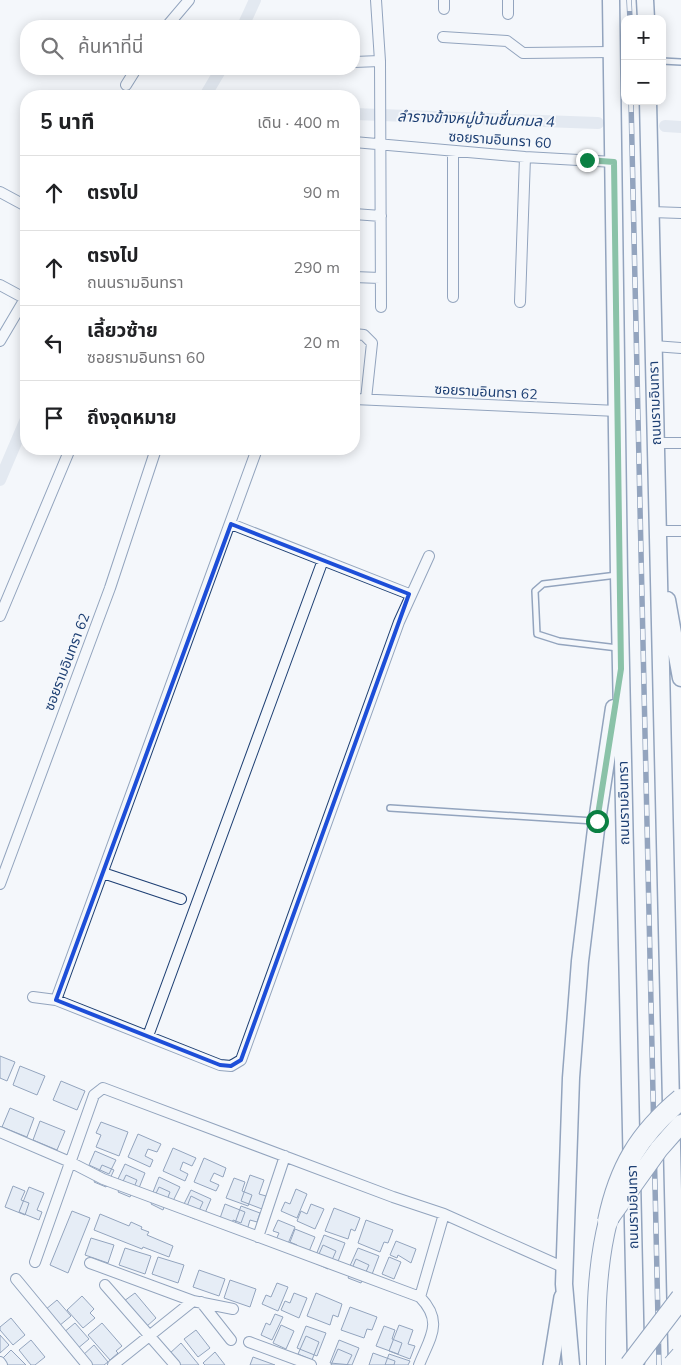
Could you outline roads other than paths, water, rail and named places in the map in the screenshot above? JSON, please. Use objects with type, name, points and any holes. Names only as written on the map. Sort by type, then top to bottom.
[{"type":"highway","points":[[596,1365],[598,1267],[614,1192],[622,1172],[643,1136],[681,1099]]},
{"type":"highway","points":[[608,1221],[659,1149],[681,1124]]},
{"type":"highway","points":[[630,1365],[681,1298]]},
{"type":"highway","points":[[675,1365],[681,1356]]},
{"type":"main road","name":"ถนนรามอินทรา","points":[[611,0],[620,648],[636,1365]]},
{"type":"main road","points":[[645,0],[646,15]]},
{"type":"main road","name":"ถนนรามอินทรา","points":[[648,105],[659,531],[675,1365]]},
{"type":"main road","points":[[659,559],[676,622],[681,678]]},
{"type":"main road","points":[[551,1365],[564,1276],[572,1059],[580,961],[597,821],[621,669]]},
{"type":"main road","points":[[564,1276],[571,1365]]},
{"type":"street","points":[[171,20],[189,0]]},
{"type":"street","points":[[376,0],[380,61],[381,307]]},
{"type":"street","points":[[508,0],[508,14]]},
{"type":"street","points":[[442,36],[507,41],[523,53],[612,52]]},
{"type":"street","points":[[360,62],[380,61]]},
{"type":"street","points":[[126,85],[132,75]]},
{"type":"street","name":"ซอยรามอินทรา 60","points":[[360,142],[525,157],[614,162]]},
{"type":"street","points":[[453,151],[453,297]]},
{"type":"street","points":[[520,302],[525,157]]},
{"type":"street","points":[[0,192],[20,203]]},
{"type":"street","points":[[651,212],[681,213]]},
{"type":"street","points":[[360,214],[381,216]]},
{"type":"street","points":[[360,277],[380,278]]},
{"type":"street","points":[[0,285],[20,295]]},
{"type":"street","points":[[0,341],[20,308]]},
{"type":"street","points":[[360,335],[364,335],[372,343],[366,399]]},
{"type":"street","points":[[654,346],[681,348]]},
{"type":"street","name":"ซอยรามอินทรา 62","points":[[360,399],[617,411]]},
{"type":"street","points":[[656,443],[681,443]]},
{"type":"street","points":[[0,616],[67,455]]},
{"type":"street","name":"ซอยรามอินทรา 62","points":[[0,884],[110,588],[154,455]]},
{"type":"street","points":[[56,1000],[256,455]]},
{"type":"street","points":[[231,524],[410,594]]},
{"type":"street","points":[[659,531],[681,531]]},
{"type":"street","points":[[33,997],[56,1000],[220,1065],[231,1066],[241,1060],[410,594],[429,556]]},
{"type":"street","points":[[148,1036],[323,560]]},
{"type":"street","points":[[103,873],[181,899]]},
{"type":"street","points":[[35,1262],[94,1095],[103,1088],[444,1214],[564,1276]]},
{"type":"street","points":[[0,1132],[70,1162],[103,1179],[420,1297],[431,1310],[435,1328],[419,1365]]},
{"type":"street","points":[[258,1237],[285,1156]]},
{"type":"street","points":[[420,1297],[444,1214]]},
{"type":"street","points":[[90,1264],[197,1302],[233,1309]]},
{"type":"street","points":[[16,1279],[87,1365]]},
{"type":"street","points":[[105,1285],[175,1365]]},
{"type":"street","points":[[113,1365],[149,1335],[197,1302]]},
{"type":"street","points":[[197,1302],[231,1340]]},
{"type":"street","points":[[249,1342],[311,1365]]},
{"type":"lane","points":[[666,61],[681,62]]},
{"type":"lane","points":[[619,575],[540,586],[535,592],[535,631],[540,637],[559,641],[620,648]]},
{"type":"lane","points":[[390,808],[597,821]]},
{"type":"waterway","points":[[246,20],[255,0]]},
{"type":"waterway","points":[[209,90],[217,75]]},
{"type":"waterway","name":"ลำรางข้างหมู่บ้านชื่นกมล 4","points":[[360,114],[598,123]]},
{"type":"waterway","name":"ลำรางข้างหมู่บ้านชื่นกมล 4","points":[[665,126],[681,127]]},
{"type":"waterway","points":[[0,480],[20,433]]},
{"type":"railway","points":[[629,0],[630,15]]},
{"type":"railway","points":[[631,105],[659,1365]]}]
